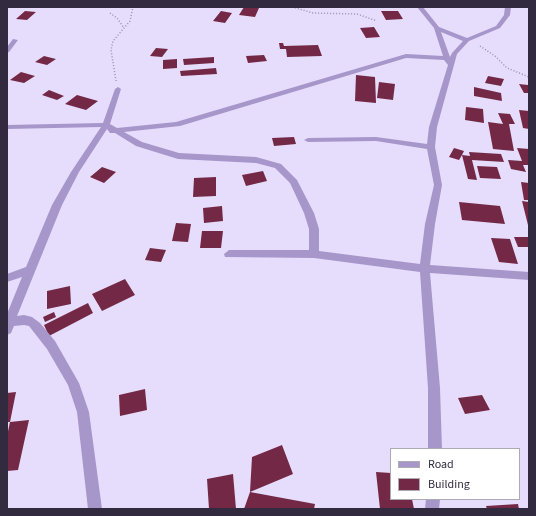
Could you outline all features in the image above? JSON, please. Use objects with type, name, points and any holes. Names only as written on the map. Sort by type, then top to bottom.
[{"type":"street","points":[[420,7],[437,28],[449,66]]},
{"type":"street","points":[[435,448],[434,388],[425,269],[430,224],[438,185],[430,147],[433,126],[449,66],[458,49],[467,40],[498,27],[505,20],[508,7]]},
{"type":"street","points":[[437,28],[467,40]]},
{"type":"street","points":[[7,51],[15,40]]},
{"type":"street","points":[[114,131],[177,124],[406,56],[447,58]]},
{"type":"street","points":[[8,326],[57,205],[75,172],[106,125],[118,89]]},
{"type":"street","points":[[7,127],[106,125],[114,131],[139,144],[178,156],[256,160],[278,166],[294,182],[310,213],[314,229],[314,254]]},
{"type":"street","points":[[308,140],[376,139],[430,147]]},
{"type":"street","points":[[229,254],[314,254],[425,269],[529,276]]},
{"type":"street","points":[[7,278],[31,269]]},
{"type":"street","points":[[8,326],[24,320],[32,322],[52,345],[73,383],[83,412],[95,509]]},
{"type":"path","points":[[118,89],[111,50],[113,41],[130,21],[133,7]]},
{"type":"path","points":[[292,7],[313,12],[357,14],[377,21]]},
{"type":"path","points":[[110,13],[117,18],[124,28]]},
{"type":"path","points":[[467,40],[489,51],[507,68],[529,77]]},
{"type":"building","points":[[244,7],[259,8],[255,17],[239,15]]},
{"type":"building","points":[[25,11],[36,12],[27,20],[16,19]]},
{"type":"building","points":[[221,11],[232,13],[225,23],[213,21]]},
{"type":"building","points":[[381,11],[398,11],[403,19],[386,20]]},
{"type":"building","points":[[374,27],[380,37],[366,38],[360,28]]},
{"type":"building","points":[[279,43],[283,43],[284,46],[318,45],[322,56],[287,57],[286,49],[280,49]]},
{"type":"building","points":[[156,48],[168,49],[162,57],[150,56]]},
{"type":"building","points":[[264,55],[267,61],[248,63],[246,56]]},
{"type":"building","points":[[44,56],[56,59],[47,65],[35,62]]},
{"type":"building","points":[[214,57],[214,63],[184,65],[183,59]]},
{"type":"building","points":[[177,59],[177,68],[163,69],[163,60]]},
{"type":"building","points":[[216,68],[217,74],[181,76],[180,71]]},
{"type":"building","points":[[21,72],[35,76],[24,83],[10,80]]},
{"type":"building","points":[[356,75],[375,77],[376,103],[355,101]]},
{"type":"building","points":[[488,76],[504,79],[501,86],[485,83]]},
{"type":"building","points":[[379,82],[395,84],[393,100],[377,98]]},
{"type":"building","points":[[519,84],[528,85],[529,93],[524,93]]},
{"type":"building","points":[[474,87],[501,93],[502,101],[474,96]]},
{"type":"building","points":[[49,90],[64,96],[57,100],[42,95]]},
{"type":"building","points":[[77,95],[98,101],[86,110],[65,104]]},
{"type":"building","points":[[466,107],[483,109],[484,123],[465,120]]},
{"type":"building","points":[[519,110],[529,111],[529,129],[523,128]]},
{"type":"building","points":[[498,113],[510,114],[515,124],[509,124],[514,151],[493,149],[488,122],[503,124]]},
{"type":"building","points":[[294,137],[296,144],[274,146],[272,138]]},
{"type":"building","points":[[454,148],[464,151],[459,160],[449,157]]},
{"type":"building","points":[[517,148],[529,149],[529,165],[523,165],[526,172],[511,169],[508,160],[522,161]]},
{"type":"building","points":[[469,152],[501,154],[504,162],[472,160],[477,180],[468,179],[462,155],[470,156]]},
{"type":"building","points":[[477,166],[497,167],[501,179],[480,178]]},
{"type":"building","points":[[102,167],[116,172],[104,183],[90,177]]},
{"type":"building","points":[[263,171],[267,181],[246,186],[242,175]]},
{"type":"building","points":[[216,177],[216,196],[193,197],[194,178]]},
{"type":"building","points":[[521,182],[529,183],[529,200],[524,200]]},
{"type":"building","points":[[522,201],[529,202],[529,225],[528,225]]},
{"type":"building","points":[[459,202],[500,206],[505,224],[462,220]]},
{"type":"building","points":[[222,206],[223,221],[204,223],[203,208]]},
{"type":"building","points":[[176,223],[191,224],[188,242],[172,241]]},
{"type":"building","points":[[202,231],[223,231],[221,248],[200,248]]},
{"type":"building","points":[[514,237],[529,237],[529,247],[518,247]]},
{"type":"building","points":[[491,238],[510,239],[518,264],[499,262]]},
{"type":"building","points":[[150,248],[166,250],[161,262],[145,260]]},
{"type":"building","points":[[125,279],[135,295],[102,311],[92,294]]},
{"type":"building","points":[[70,286],[71,304],[47,309],[47,291]]},
{"type":"building","points":[[88,303],[93,313],[49,336],[44,325]]},
{"type":"building","points":[[54,312],[56,317],[45,322],[43,317]]},
{"type":"building","points":[[145,389],[147,410],[120,416],[119,395]]},
{"type":"building","points":[[16,392],[10,422],[7,422],[7,393]]},
{"type":"building","points":[[482,395],[490,410],[465,414],[458,398]]},
{"type":"building","points":[[29,420],[18,470],[7,471],[7,436],[10,422]]},
{"type":"building","points":[[282,445],[293,474],[250,492],[252,457]]},
{"type":"building","points":[[376,472],[390,473],[390,500],[412,500],[414,509],[380,509]]},
{"type":"building","points":[[233,474],[236,509],[209,509],[207,479]]},
{"type":"building","points":[[250,492],[315,504],[314,509],[244,509]]},
{"type":"building","points":[[518,504],[519,509],[487,509],[486,506]]}]
